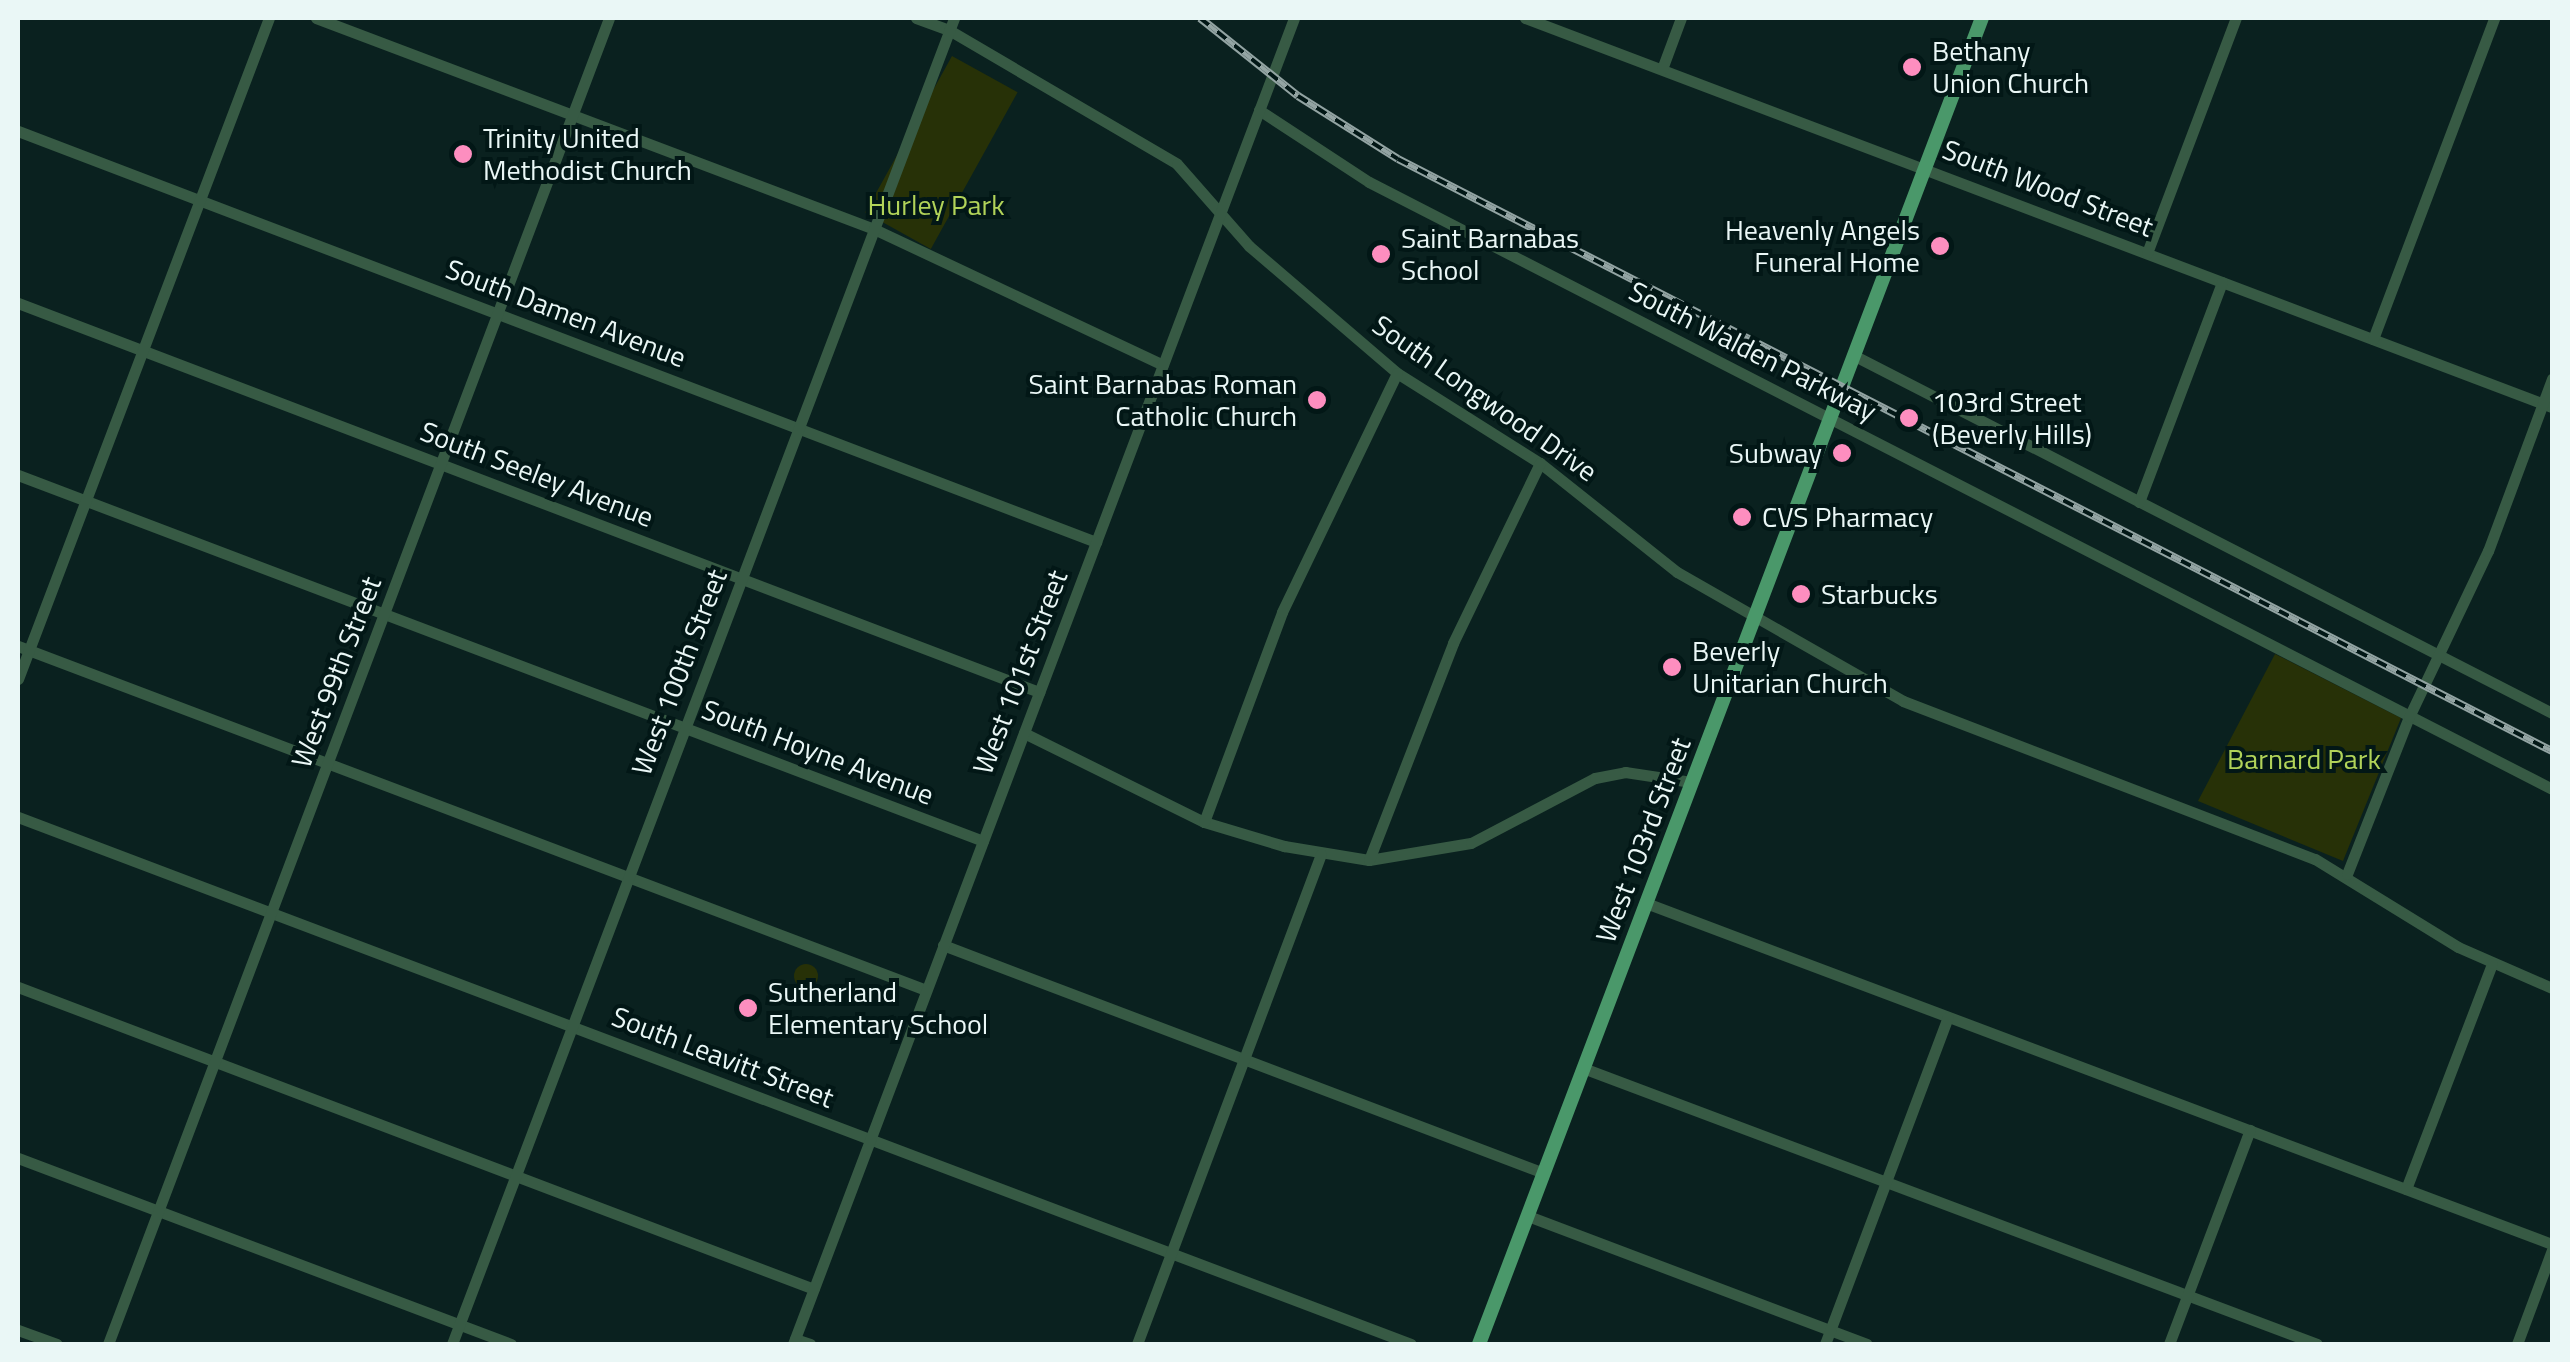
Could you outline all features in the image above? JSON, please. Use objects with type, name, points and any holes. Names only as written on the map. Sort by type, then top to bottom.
[{"type":"main road","name":"West 103rd Street","points":[[1479,1344],[1982,18]]},
{"type":"street","points":[[18,679],[23,648],[85,501],[270,18]]},
{"type":"street","points":[[316,18],[874,229],[1163,365]]},
{"type":"street","name":"West 99th Street","points":[[108,1344],[609,18]]},
{"type":"street","name":"South Longwood Drive","points":[[916,18],[952,24],[1177,164],[1222,209],[1249,246],[1397,373],[1540,463],[1662,564],[1756,612],[1864,680],[1957,726],[2158,794],[2347,874],[2492,964],[2552,988]]},
{"type":"street","name":"West 101st Street","points":[[794,1342],[1294,18]]},
{"type":"street","name":"South Wood Street","points":[[1524,18],[1546,21],[1662,69],[2548,406]]},
{"type":"street","points":[[1662,69],[1682,18]]},
{"type":"street","points":[[2147,253],[2236,18]]},
{"type":"street","points":[[2372,339],[2494,18]]},
{"type":"street","name":"West 100th Street","points":[[452,1344],[952,24]]},
{"type":"street","name":"South Walden Parkway","points":[[1259,110],[1369,182],[2552,789]]},
{"type":"street","name":"South Damen Avenue","points":[[18,132],[1096,542]]},
{"type":"street","points":[[2139,502],[2222,282]]},
{"type":"street","name":"South Seeley Avenue","points":[[18,303],[1039,692]]},
{"type":"street","points":[[1853,355],[2552,714]]},
{"type":"street","points":[[1204,822],[1282,612],[1397,373]]},
{"type":"street","points":[[2347,874],[2408,717],[2488,551],[2548,406],[2552,379]]},
{"type":"street","points":[[1369,860],[1453,643],[1540,463]]},
{"type":"street","name":"South Hoyne Avenue","points":[[18,475],[983,841]]},
{"type":"street","points":[[23,648],[926,990]]},
{"type":"street","points":[[1024,733],[1204,822],[1321,854],[1369,860],[1470,843],[1595,778],[1625,772],[1691,782]]},
{"type":"street","name":"South Leavitt Street","points":[[18,817],[1411,1344]]},
{"type":"street","points":[[1136,1344],[1321,854]]},
{"type":"street","points":[[1646,903],[2406,1188],[2552,1247],[2517,1344]]},
{"type":"street","points":[[944,945],[1544,1174]]},
{"type":"street","points":[[2406,1188],[2492,964]]},
{"type":"street","points":[[18,987],[814,1288]]},
{"type":"street","points":[[1825,1344],[1948,1017]]},
{"type":"street","points":[[1583,1068],[2316,1344]]},
{"type":"street","points":[[2169,1344],[2250,1130]]},
{"type":"street","points":[[18,1158],[512,1344]]},
{"type":"street","points":[[1528,1216],[1867,1344]]},
{"type":"street","points":[[18,1330],[57,1344]]},
{"type":"street","points":[[794,1342],[810,1344]]},
{"type":"green space","name":"Hurley Park","points":[[952,56],[1018,92],[931,249],[865,213]]},
{"type":"green space","name":"Barnard Park","points":[[2275,654],[2401,718],[2343,861],[2198,801]]},
{"type":"green space","points":[[806,964],[815,967],[815,985],[806,988],[797,985],[794,976],[797,967]]},
{"type":"railway","points":[[1200,18],[1298,96],[1398,159],[2552,751]]},
{"type":"place","name":"Bethany Union Church","points":[[1912,67]]},
{"type":"place","name":"Trinity United Methodist Church","points":[[463,154]]},
{"type":"place","name":"Heavenly Angels Funeral Home","points":[[1940,246]]},
{"type":"place","name":"Saint Barnabas School","points":[[1381,254]]},
{"type":"place","name":"Saint Barnabas Roman Catholic Church","points":[[1317,400]]},
{"type":"place","name":"103rd Street (Beverly Hills)","points":[[1909,418]]},
{"type":"place","name":"Subway","points":[[1842,453]]},
{"type":"place","name":"CVS Pharmacy","points":[[1742,517]]},
{"type":"place","name":"Starbucks","points":[[1801,594]]},
{"type":"place","name":"Beverly Unitarian Church","points":[[1672,667]]},
{"type":"place","name":"Sutherland Elementary School","points":[[748,1008]]}]
